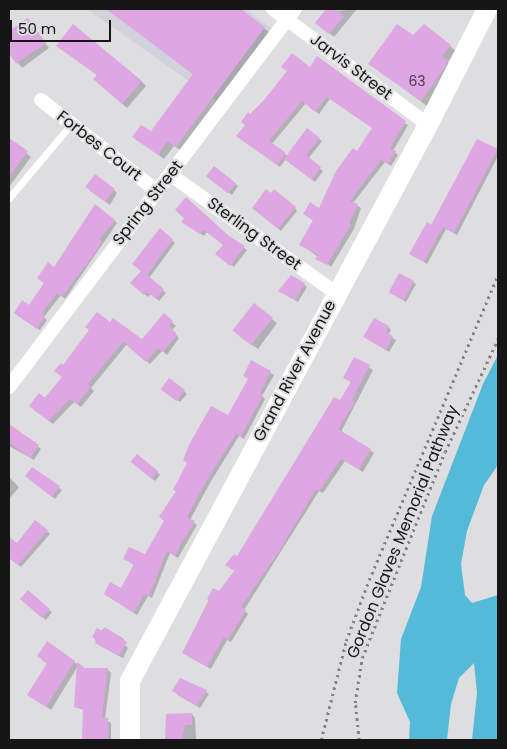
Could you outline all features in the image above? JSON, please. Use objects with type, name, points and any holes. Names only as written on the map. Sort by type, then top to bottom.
[{"type":"street","name":"Jarvis Street","points":[[273,9],[291,14],[428,125]]},
{"type":"street","name":"Grand River Avenue","points":[[130,740],[130,681],[336,293],[428,125],[487,9]]},
{"type":"street","name":"Spring Street","points":[[9,387],[291,14]]},
{"type":"street","name":"Forbes Court","points":[[41,100],[157,191]]},
{"type":"street","name":"Sterling Street","points":[[171,175],[336,293]]},
{"type":"lane","points":[[9,198],[71,124]]},
{"type":"path","points":[[321,740],[340,660],[369,580],[498,274]]},
{"type":"path","name":"Gordon Glaves Memorial Pathway","points":[[358,740],[355,703],[362,658],[445,452],[498,338]]},
{"type":"shaded area","points":[[87,9],[246,9],[271,28],[217,101]]},
{"type":"water","points":[[498,355],[498,465],[484,485],[467,531],[461,564],[465,595],[472,603],[498,595],[498,740],[472,740],[477,693],[474,663],[459,678],[451,704],[447,740],[409,740],[410,722],[397,693],[401,639],[421,587],[432,516],[483,384]]},
{"type":"building","points":[[106,9],[241,9],[265,27],[176,147],[167,141],[158,155],[132,137],[141,125],[151,131],[193,74]]},
{"type":"building","points":[[326,9],[335,9],[344,16],[329,34],[315,23]]},
{"type":"building","points":[[28,18],[46,43],[16,64],[9,53],[9,31]]},
{"type":"building","points":[[73,24],[142,81],[122,104],[93,79],[97,75],[56,46]]},
{"type":"building","points":[[397,24],[413,35],[424,24],[451,45],[442,56],[448,60],[443,70],[421,101],[368,64]]},
{"type":"building","points":[[292,53],[310,67],[317,56],[406,121],[390,148],[396,151],[388,164],[381,160],[350,201],[358,204],[349,224],[351,225],[327,265],[315,259],[318,255],[299,245],[313,220],[303,214],[310,202],[319,208],[336,171],[353,148],[357,151],[372,128],[327,97],[315,112],[302,101],[269,141],[286,153],[277,165],[236,136],[245,125],[241,122],[248,112],[250,114],[264,100],[287,71],[281,67]]},
{"type":"building","points":[[307,128],[320,138],[306,155],[321,167],[312,180],[284,159]]},
{"type":"building","points":[[9,138],[28,151],[9,177]]},
{"type":"building","points":[[477,139],[498,149],[454,233],[443,227],[424,262],[409,254],[427,222],[431,225]]},
{"type":"building","points":[[214,166],[236,183],[228,193],[206,176]]},
{"type":"building","points":[[95,174],[115,189],[105,202],[85,187]]},
{"type":"building","points":[[266,189],[271,193],[274,189],[296,207],[278,229],[252,208]]},
{"type":"building","points":[[186,197],[229,236],[245,246],[230,266],[215,254],[223,245],[204,230],[200,234],[181,222],[184,218],[175,210]]},
{"type":"building","points":[[95,204],[115,220],[100,239],[102,242],[95,253],[62,297],[57,293],[42,313],[45,316],[37,329],[14,313],[22,300],[29,305],[44,283],[37,278],[48,262],[54,267]]},
{"type":"building","points":[[160,228],[173,239],[147,275],[164,289],[156,299],[147,292],[144,295],[130,283],[141,271],[132,264]]},
{"type":"building","points":[[399,273],[414,281],[404,300],[389,292]]},
{"type":"building","points":[[291,275],[305,283],[295,300],[278,291]]},
{"type":"building","points":[[254,303],[273,318],[251,345],[232,331]]},
{"type":"building","points":[[97,312],[110,322],[113,318],[142,339],[164,313],[173,321],[169,326],[176,333],[176,337],[163,352],[158,348],[146,362],[123,342],[88,384],[91,387],[77,404],[70,399],[49,421],[29,406],[39,393],[45,398],[62,377],[54,371],[61,363],[63,365],[89,330],[85,327]]},
{"type":"building","points":[[374,318],[389,326],[386,332],[393,336],[386,350],[363,337]]},
{"type":"building","points":[[354,357],[370,365],[352,400],[355,402],[338,429],[371,449],[359,469],[341,459],[319,491],[316,489],[280,550],[241,607],[246,610],[228,640],[224,637],[207,667],[182,653],[209,600],[207,599],[213,588],[219,591],[234,571],[225,565],[234,554],[237,556],[334,397],[340,400],[351,382],[343,378]]},
{"type":"building","points":[[251,360],[271,371],[260,393],[263,395],[241,437],[236,434],[207,480],[187,517],[195,521],[175,556],[167,551],[149,596],[144,594],[134,613],[104,594],[110,582],[121,588],[134,564],[123,559],[129,547],[145,554],[164,521],[159,517],[176,491],[173,490],[187,463],[183,460],[190,443],[211,406],[228,415],[248,379],[243,376]]},
{"type":"building","points":[[169,378],[185,390],[177,401],[161,389]]},
{"type":"building","points":[[9,424],[39,445],[30,458],[9,443]]},
{"type":"building","points":[[137,454],[158,471],[152,479],[131,462]]},
{"type":"building","points":[[32,467],[60,486],[52,497],[25,476]]},
{"type":"building","points":[[35,520],[48,530],[18,565],[9,558],[9,537],[17,543]]},
{"type":"building","points":[[28,590],[50,609],[42,618],[20,599]]},
{"type":"building","points":[[105,627],[127,642],[119,656],[95,643],[96,639],[92,637],[97,628],[103,631]]},
{"type":"building","points":[[47,641],[75,661],[46,707],[27,695],[47,663],[37,656]]},
{"type":"building","points":[[77,662],[85,668],[108,668],[102,717],[108,718],[108,739],[82,740],[83,708],[74,707]]},
{"type":"building","points":[[180,678],[207,690],[197,706],[172,691]]},
{"type":"building","points":[[192,713],[192,725],[185,725],[182,740],[165,740],[166,714]]}]
